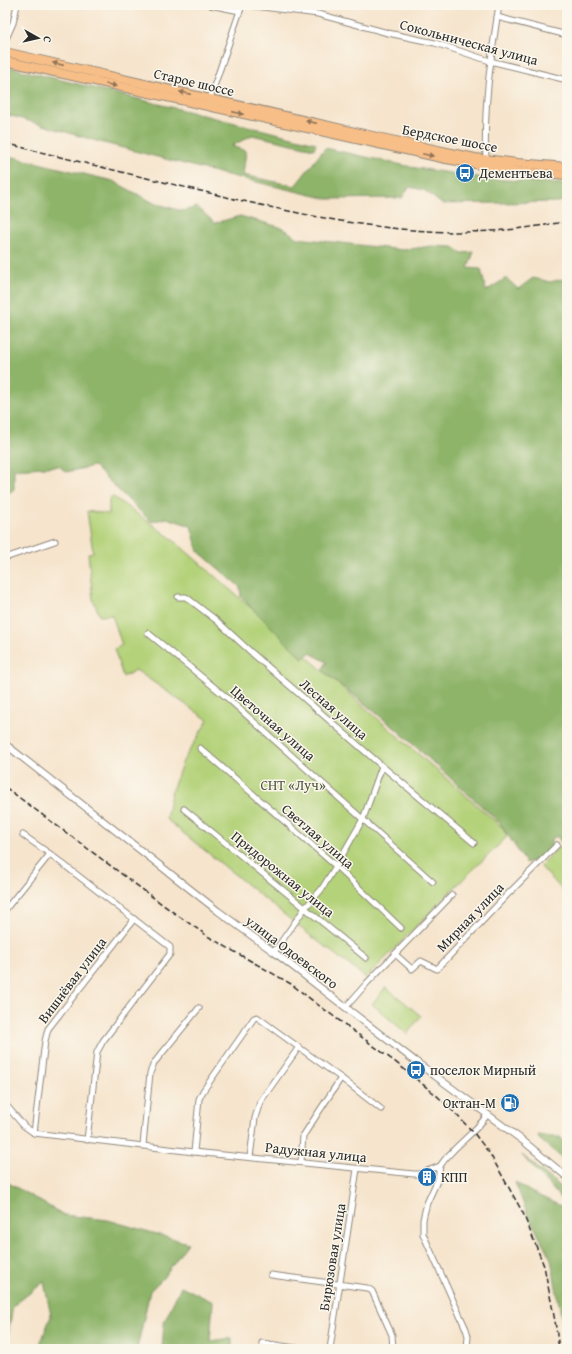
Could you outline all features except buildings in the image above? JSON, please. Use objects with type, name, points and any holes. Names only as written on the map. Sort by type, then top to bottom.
[{"type":"highway","name":"Старое шоссе","points":[[5,52],[210,98],[376,140]]},
{"type":"highway","name":"Старое шоссе","points":[[5,61],[376,140]]},
{"type":"highway","name":"Бердское шоссе","points":[[376,140],[486,159],[567,167]]},
{"type":"highway","name":"Бердское шоссе","points":[[376,140],[478,165],[517,171],[567,175]]},
{"type":"street","points":[[5,41],[13,23],[17,5]]},
{"type":"street","points":[[210,5],[240,11]]},
{"type":"street","points":[[210,98],[242,5]]},
{"type":"street","name":"Сокольническая улица","points":[[247,5],[318,14],[388,33],[435,43],[538,74],[567,80]]},
{"type":"street","points":[[486,159],[485,145],[487,90],[490,60],[499,5]]},
{"type":"street","points":[[497,17],[567,35]]},
{"type":"street","points":[[5,558],[55,541]]},
{"type":"street","name":"Лесная улица","points":[[178,597],[186,597],[216,620],[382,766],[474,843]]},
{"type":"street","name":"Цветочная улица","points":[[148,633],[225,696],[433,882]]},
{"type":"street","name":"улица Одоевского","points":[[5,744],[218,911],[539,1153],[567,1177]]},
{"type":"street","name":"Светлая улица","points":[[200,748],[336,866],[401,928]]},
{"type":"street","points":[[274,952],[305,908],[321,890],[336,866],[363,819],[382,766]]},
{"type":"street","name":"Придорожная улица","points":[[184,808],[366,958]]},
{"type":"street","points":[[23,835],[50,854],[170,948],[170,954],[103,1041],[97,1052],[87,1140]]},
{"type":"street","name":"Мирная улица","points":[[395,954],[412,969],[421,961],[437,969],[506,895],[558,845]]},
{"type":"street","points":[[5,910],[50,854]]},
{"type":"street","points":[[346,1007],[452,895]]},
{"type":"street","name":"Вишнёвая улица","points":[[34,1133],[45,1041],[48,1029],[134,919]]},
{"type":"street","points":[[143,1146],[150,1073],[154,1063],[199,1008]]},
{"type":"street","points":[[194,1152],[199,1099],[254,1018],[257,1017],[381,1109]]},
{"type":"street","points":[[250,1157],[255,1118],[260,1102],[299,1047]]},
{"type":"street","points":[[301,1162],[303,1136],[341,1078]]},
{"type":"street","points":[[5,1104],[24,1126],[34,1133]]},
{"type":"street","points":[[467,1349],[468,1336],[466,1329],[423,1234],[423,1220],[427,1203],[438,1179],[440,1166],[447,1155],[481,1124],[487,1115]]},
{"type":"street","name":"Радужная улица","points":[[34,1133],[357,1169],[419,1174],[440,1166]]},
{"type":"street","name":"Бирюзовая улица","points":[[330,1349],[357,1169]]},
{"type":"street","points":[[271,1275],[367,1288],[372,1291],[392,1335],[393,1349]]},
{"type":"street","points":[[262,1343],[302,1349]]},
{"type":"green space","points":[[5,66],[316,143],[314,149],[252,135],[232,146],[246,151],[243,175],[295,186],[325,148],[416,168],[491,179],[567,184],[567,200],[557,202],[442,204],[424,190],[409,187],[402,198],[328,199],[219,173],[100,142],[5,114]]},
{"type":"green space","points":[[5,155],[113,181],[154,203],[182,211],[197,207],[215,223],[240,216],[283,228],[297,238],[403,250],[432,246],[453,247],[462,253],[474,252],[468,268],[481,269],[486,291],[506,278],[518,289],[533,278],[550,282],[567,278],[567,847],[557,836],[551,839],[551,848],[539,859],[526,863],[500,823],[396,729],[322,670],[327,662],[310,653],[302,658],[241,597],[240,587],[198,551],[191,526],[167,518],[151,522],[94,466],[66,472],[59,466],[14,469],[14,489],[5,496]]},
{"type":"green space","name":"СНТ «Луч»","points":[[112,496],[171,538],[503,828],[507,837],[453,889],[366,978],[307,933],[166,819],[171,793],[183,761],[208,720],[136,670],[123,677],[114,649],[122,645],[112,615],[100,616],[93,600],[88,553],[93,552],[87,511],[109,514],[109,501]]},
{"type":"green space","points":[[563,847],[567,850],[567,895],[540,866],[558,848]]},
{"type":"green space","points":[[386,987],[421,1016],[407,1034],[372,1004]]},
{"type":"green space","points":[[538,1135],[560,1137],[567,1144],[567,1162],[539,1139]]},
{"type":"green space","points":[[522,1155],[567,1192],[567,1205]]},
{"type":"green space","points":[[5,1181],[64,1215],[108,1220],[188,1243],[163,1278],[150,1291],[137,1349],[38,1349],[51,1316],[44,1282],[13,1306],[7,1341],[5,1344]]},
{"type":"green space","points":[[515,1182],[531,1192],[567,1209],[567,1349],[551,1259],[527,1213]]},
{"type":"green space","points":[[181,1286],[213,1302],[210,1341],[232,1338],[232,1349],[162,1349],[164,1322]]},
{"type":"railway","points":[[5,143],[205,192],[311,216],[347,222],[420,231],[456,232],[520,229],[567,222]]},
{"type":"railway","points":[[5,787],[170,910],[209,937],[291,984],[394,1061],[448,1106],[473,1132],[490,1154],[523,1213],[544,1266],[559,1349]]},
{"type":"place","name":"Дементьева","points":[[465,173]]},
{"type":"place","name":"поселок Мирный","points":[[416,1070]]},
{"type":"place","name":"Октан-М","points":[[510,1103]]},
{"type":"place","name":"КПП","points":[[427,1177]]}]
